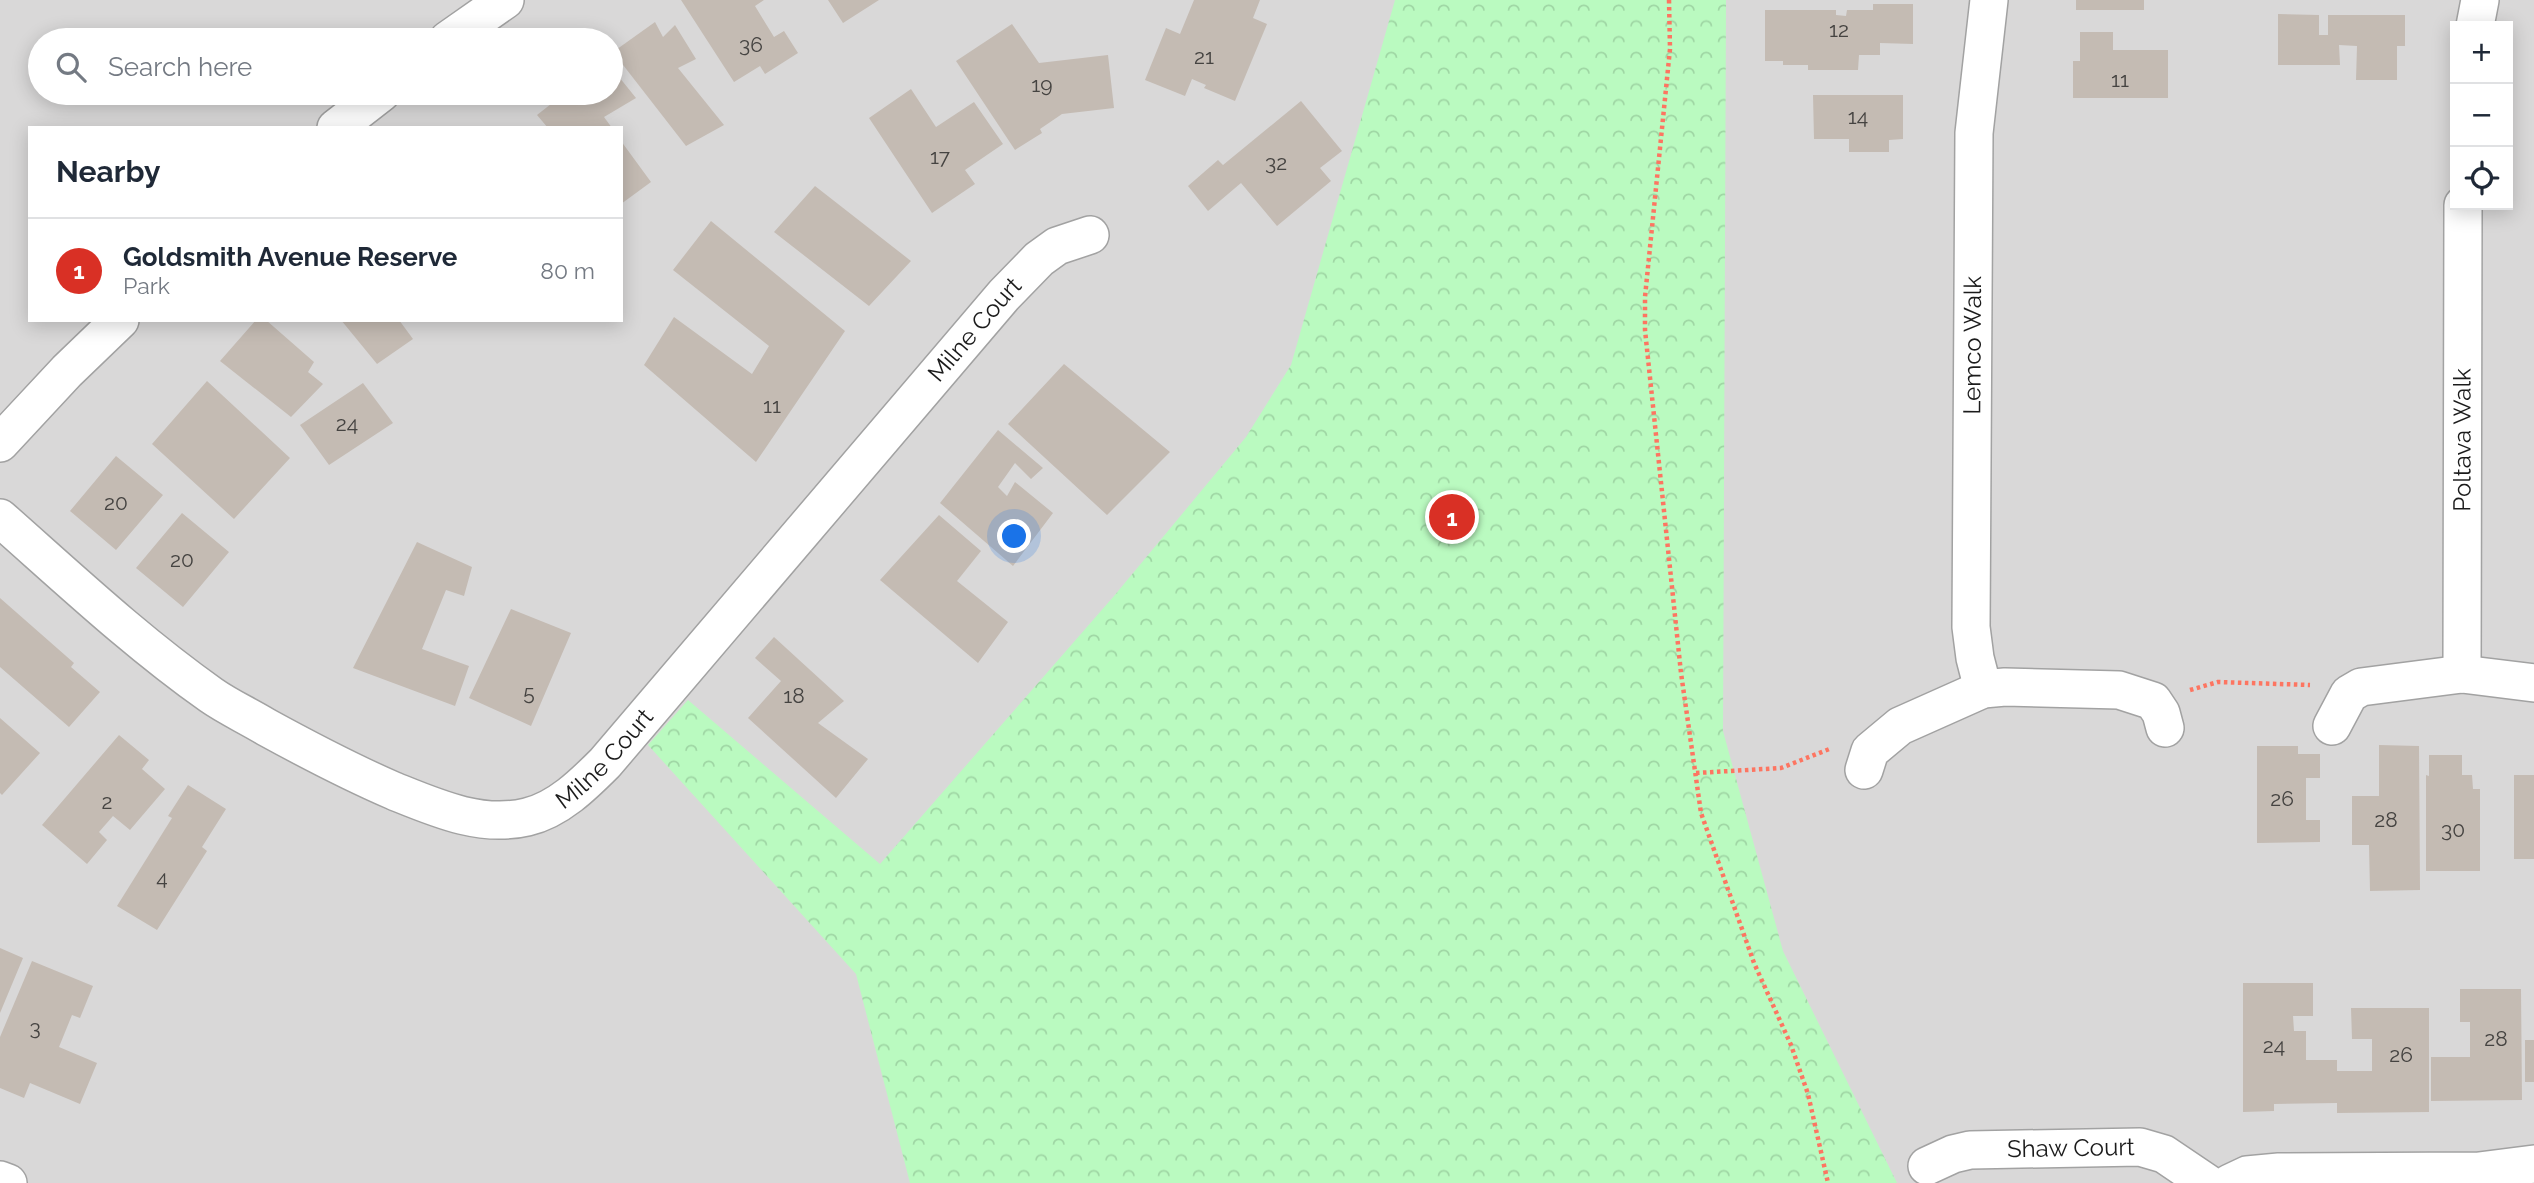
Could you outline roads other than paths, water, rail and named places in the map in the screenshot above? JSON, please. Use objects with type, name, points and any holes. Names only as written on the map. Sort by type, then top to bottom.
[{"type":"street","points":[[465,28],[505,0]]},
{"type":"street","name":"Lemco Walk","points":[[1983,689],[1971,627],[1974,133],[1989,0]]},
{"type":"street","points":[[2476,21],[2480,0]]},
{"type":"street","points":[[339,126],[366,105]]},
{"type":"street","name":"Poltava Walk","points":[[2462,674],[2463,210]]},
{"type":"street","name":"Milne Court","points":[[0,518],[145,645],[214,697],[365,778],[447,812],[482,818],[527,817],[565,798],[605,763],[1004,295],[1039,259],[1057,246],[1090,234]]},
{"type":"street","points":[[0,443],[67,371],[118,322]]},
{"type":"street","points":[[2332,726],[2349,694],[2361,687],[2462,674],[2534,683]]},
{"type":"street","points":[[1871,756],[1900,726],[1983,689],[2005,687],[2119,690],[2159,714]]},
{"type":"street","name":"Shaw Court","points":[[1927,1166],[1953,1154],[1970,1150],[2140,1147],[2164,1154],[2207,1183]]},
{"type":"street","points":[[2230,1183],[2247,1175],[2279,1172],[2453,1172],[2534,1164]]},
{"type":"street","points":[[0,1180],[8,1183]]},
{"type":"place","name":"Goldsmith Avenue Reserve","points":[[1452,517]]}]
